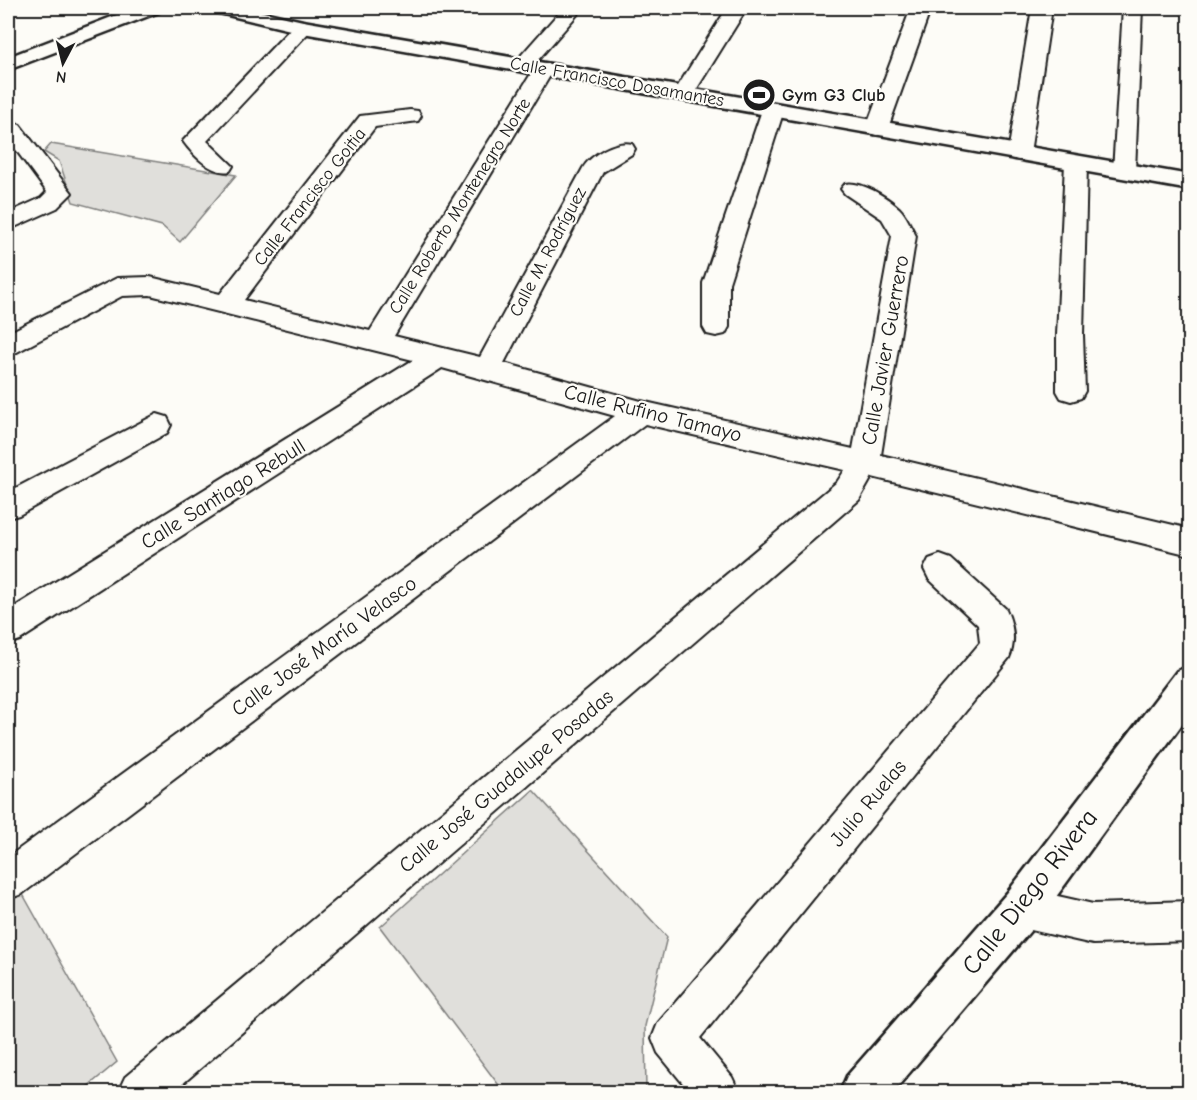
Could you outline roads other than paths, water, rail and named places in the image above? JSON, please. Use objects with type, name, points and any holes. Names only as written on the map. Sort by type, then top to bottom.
[{"type":"street","points":[[8,64],[152,8]]},
{"type":"street","name":"Calle Francisco Dosamantes","points":[[222,8],[303,27],[1190,183]]},
{"type":"street","name":"Calle Roberto Montenegro Norte","points":[[376,343],[534,66],[573,8]]},
{"type":"street","points":[[684,94],[737,8]]},
{"type":"street","points":[[876,128],[921,8]]},
{"type":"street","points":[[1019,153],[1042,8]]},
{"type":"street","points":[[1124,171],[1132,8]]},
{"type":"street","points":[[222,166],[194,141],[303,27]]},
{"type":"street","points":[[716,327],[716,283],[773,110]]},
{"type":"street","name":"Calle Francisco Goitia","points":[[226,305],[368,122],[410,116]]},
{"type":"street","points":[[8,128],[12,130],[60,193],[49,203],[8,222]]},
{"type":"street","name":"Calle M. Rodríguez","points":[[487,369],[594,168],[624,149]]},
{"type":"street","points":[[1071,391],[1070,335],[1076,163]]},
{"type":"street","name":"Calle Javier Guerrero","points":[[853,189],[891,214],[904,236],[865,463]]},
{"type":"street","name":"Calle Rufino Tamayo","points":[[8,345],[117,288],[150,286],[487,369],[641,412],[865,463],[1190,542]]},
{"type":"street","name":"Calle Santiago Rebull","points":[[8,629],[439,357]]},
{"type":"street","name":"Calle José María Velasco","points":[[8,880],[641,412]]},
{"type":"street","points":[[8,506],[157,425]]},
{"type":"street","name":"Calle José Guadalupe Posadas","points":[[140,1092],[848,491],[865,463]]},
{"type":"street","name":"Julio Ruelas","points":[[717,1092],[673,1038],[997,647],[994,619],[940,569]]},
{"type":"street","name":"Calle Diego Rivera","points":[[863,1092],[1023,909],[1190,684]]},
{"type":"street","points":[[1023,909],[1093,924],[1190,921]]},
{"type":"place","name":"Gym G3 Club","points":[[759,95]]}]
